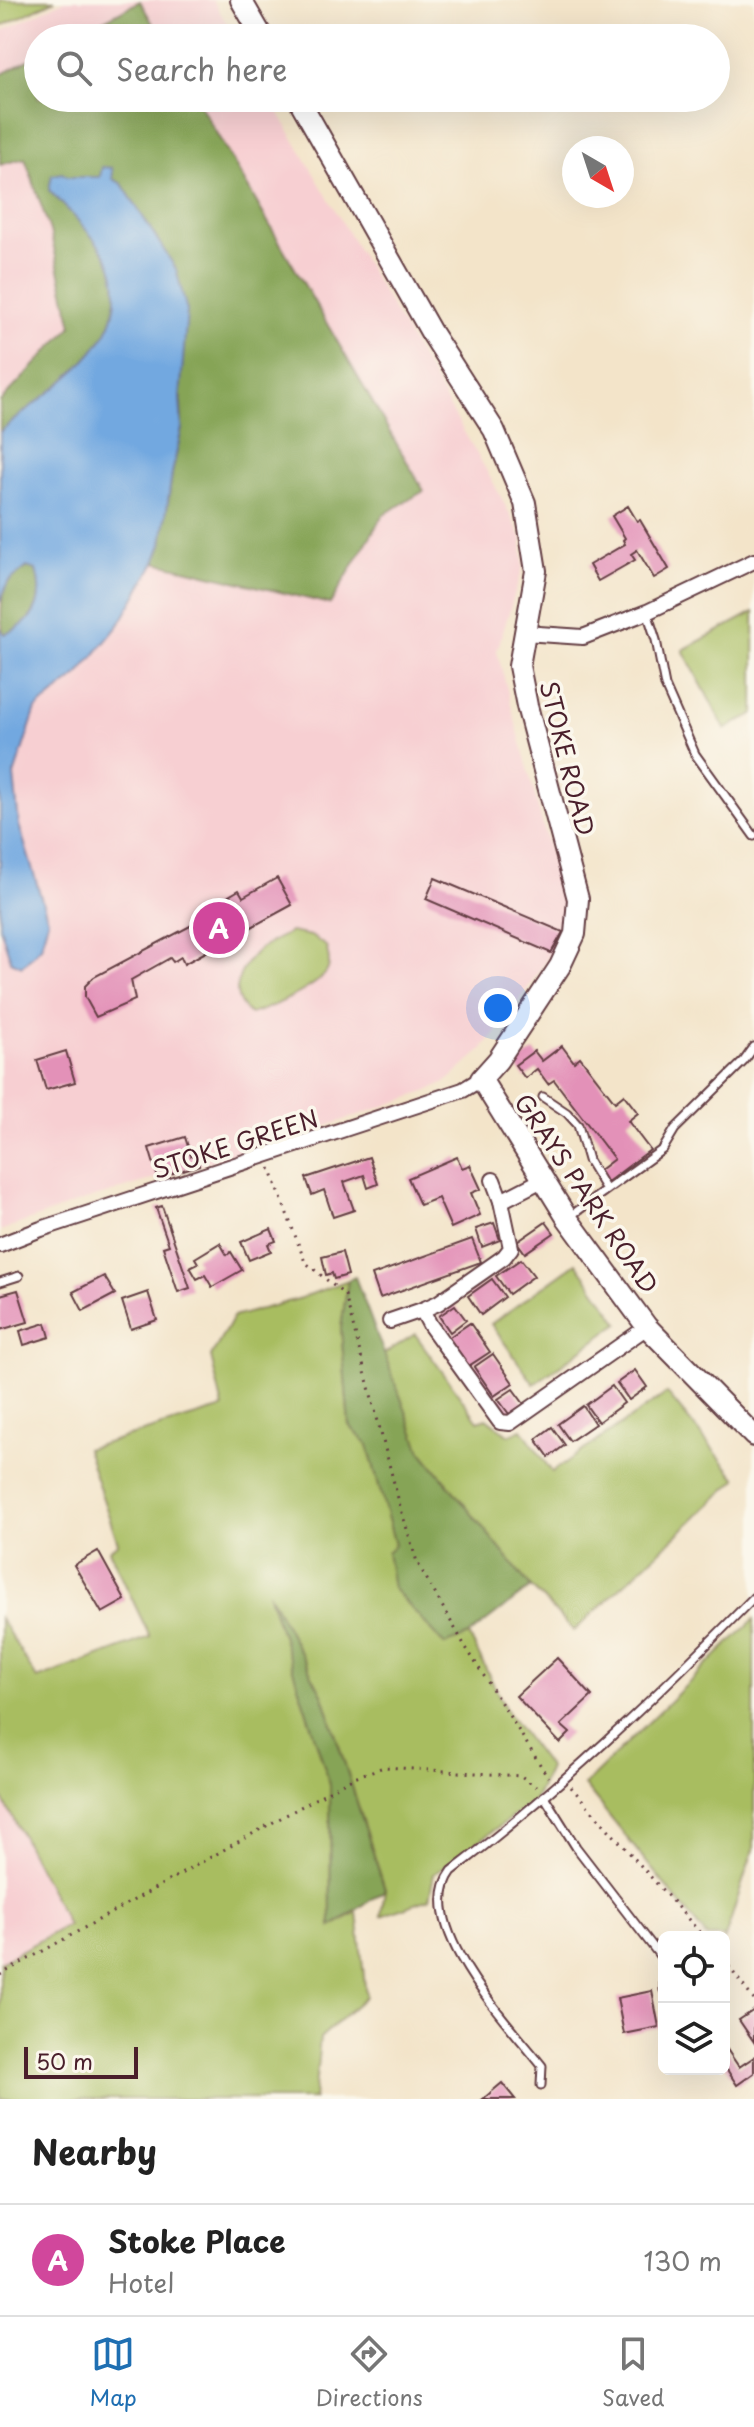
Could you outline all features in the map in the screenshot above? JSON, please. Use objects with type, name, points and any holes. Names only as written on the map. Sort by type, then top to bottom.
[{"type":"main road","points":[[241,0],[255,24]]},
{"type":"main road","name":"STOKE ROAD","points":[[306,112],[431,332],[494,430],[525,503],[536,571],[519,666],[578,899],[575,934],[560,966],[498,1060],[481,1079]]},
{"type":"main road","name":"GRAYS PARK ROAD","points":[[481,1079],[567,1218],[647,1327],[754,1436]]},
{"type":"street","points":[[524,633],[583,637],[647,612],[754,561]]},
{"type":"street","name":"STOKE GREEN","points":[[0,1245],[463,1090],[481,1079]]},
{"type":"street","points":[[390,1321],[438,1303],[504,1257],[511,1248],[493,1180]]},
{"type":"street","points":[[501,1201],[542,1180]]},
{"type":"street","points":[[422,1310],[494,1415],[500,1422],[510,1423],[647,1327]]},
{"type":"lane","points":[[647,612],[665,686],[695,754],[754,836]]},
{"type":"lane","points":[[567,1218],[663,1149],[675,1129],[744,1061],[754,1047]]},
{"type":"lane","points":[[543,1097],[567,1113],[578,1125],[588,1160],[605,1188]]},
{"type":"lane","points":[[0,1282],[19,1276]]},
{"type":"lane","points":[[541,2085],[542,2066],[460,1958],[447,1931],[442,1884],[452,1871],[564,1779],[676,1677],[754,1597]]},
{"type":"lane","points":[[544,1796],[576,1847],[658,1953]]},
{"type":"path","points":[[266,1156],[305,1262],[345,1295],[417,1562],[481,1672],[554,1787]]},
{"type":"path","points":[[0,1975],[354,1777],[384,1767],[521,1776],[544,1796]]},
{"type":"path","points":[[564,1779],[699,1931]]},
{"type":"path","points":[[730,1968],[754,2000]]},
{"type":"shaded area","points":[[65,0],[213,0],[227,24],[24,24],[24,112],[278,112],[492,480],[522,538],[523,567],[497,651],[565,910],[565,923],[551,953],[513,1010],[481,1051],[449,1080],[428,1091],[318,1129],[76,1203],[0,1231],[0,32]]},
{"type":"shaded area","points":[[0,1793],[69,1925],[0,1962]]},
{"type":"green space","points":[[0,0],[55,0],[0,27]]},
{"type":"green space","points":[[140,1],[153,24],[96,24]]},
{"type":"green space","points":[[24,62],[24,112],[204,112],[424,491],[383,515],[330,604],[155,562],[162,544],[182,428],[176,269],[122,184],[113,179],[111,168],[101,177],[68,177],[49,190],[107,257],[116,294],[112,319],[101,341],[84,362],[0,432],[0,402],[72,326],[50,231],[25,158],[0,165],[0,75]]},
{"type":"green space","points":[[28,567],[36,570],[38,581],[35,610],[23,624],[4,635],[1,610],[5,589],[11,579]]},
{"type":"green space","points":[[754,612],[754,714],[725,729],[683,650]]},
{"type":"green space","points":[[290,932],[311,936],[326,946],[327,971],[303,991],[250,1014],[239,1000],[240,975],[259,949]]},
{"type":"green space","points":[[576,1263],[619,1323],[534,1384],[491,1324]]},
{"type":"green space","points":[[355,1277],[421,1451],[531,1587],[469,1635],[445,1645],[393,1588],[387,1552],[395,1545],[368,1445],[349,1425],[341,1328],[348,1280]]},
{"type":"green space","points":[[348,1280],[341,1328],[349,1425],[368,1445],[395,1545],[445,1644],[469,1635],[507,1712],[549,1768],[534,1801],[434,1874],[429,1899],[381,1916],[385,1889],[323,1696],[270,1598],[330,1784],[331,1927],[357,1912],[366,1996],[320,2038],[314,2099],[0,2099],[0,1962],[68,1925],[0,1793],[0,1618],[37,1679],[150,1637],[109,1550],[118,1543],[86,1449],[223,1408],[211,1357],[233,1317],[298,1299]]},
{"type":"green space","points":[[415,1334],[478,1421],[486,1418],[509,1435],[522,1429],[552,1472],[667,1393],[737,1479],[574,1631],[531,1587],[421,1451],[384,1354]]},
{"type":"green space","points":[[268,1592],[323,1696],[385,1890],[331,1927],[330,1784]]},
{"type":"green space","points":[[754,1619],[754,1847],[727,1931],[702,1931],[584,1785]]},
{"type":"water","points":[[102,167],[112,168],[113,179],[122,184],[176,269],[187,311],[180,398],[182,428],[162,544],[155,562],[119,625],[79,674],[36,709],[14,775],[19,825],[48,920],[41,947],[22,966],[11,961],[0,927],[0,629],[5,634],[24,624],[35,610],[39,592],[36,570],[27,567],[8,582],[0,602],[0,432],[84,362],[101,341],[112,319],[116,294],[107,257],[49,190],[52,175],[62,173],[68,177],[100,177]]},
{"type":"building","points":[[628,506],[637,521],[640,520],[669,569],[654,578],[637,550],[631,554],[635,560],[598,581],[589,565],[625,544],[625,538],[612,516]]},
{"type":"building","points":[[277,878],[292,905],[184,964],[181,957],[173,962],[170,958],[131,980],[135,1000],[96,1017],[85,997],[85,986],[94,977],[213,914],[210,907],[239,890],[243,897]]},
{"type":"building","points":[[435,878],[563,932],[551,953],[426,899]]},
{"type":"building","points":[[562,1046],[574,1062],[580,1057],[615,1102],[624,1095],[638,1113],[628,1121],[650,1150],[606,1183],[597,1172],[614,1159],[554,1080],[548,1084],[537,1069],[525,1078],[515,1065],[534,1051],[542,1061]]},
{"type":"building","points":[[66,1051],[75,1082],[46,1090],[37,1060]]},
{"type":"building","points":[[185,1137],[191,1156],[196,1155],[199,1165],[158,1178],[149,1148]]},
{"type":"building","points":[[369,1157],[378,1184],[368,1188],[364,1175],[344,1182],[354,1210],[333,1217],[324,1190],[312,1195],[306,1178]]},
{"type":"building","points":[[457,1157],[462,1168],[470,1165],[481,1189],[471,1193],[480,1215],[451,1228],[438,1198],[420,1205],[408,1178]]},
{"type":"building","points":[[162,1206],[190,1288],[178,1292],[163,1247],[169,1245],[156,1208]]},
{"type":"building","points":[[546,1222],[554,1233],[525,1253],[517,1242]]},
{"type":"building","points":[[494,1223],[500,1240],[482,1247],[476,1229]]},
{"type":"building","points":[[271,1229],[276,1241],[268,1244],[271,1251],[249,1260],[241,1242]]},
{"type":"building","points":[[472,1239],[481,1262],[380,1298],[372,1275]]},
{"type":"building","points":[[220,1243],[227,1255],[231,1252],[242,1270],[212,1287],[205,1275],[197,1279],[190,1267],[198,1263],[195,1258]]},
{"type":"building","points":[[342,1252],[348,1275],[334,1279],[332,1273],[326,1275],[322,1257]]},
{"type":"building","points":[[521,1259],[534,1276],[509,1294],[496,1276]]},
{"type":"building","points":[[104,1276],[115,1294],[83,1311],[73,1292]]},
{"type":"building","points":[[492,1279],[505,1297],[481,1315],[468,1296]]},
{"type":"building","points":[[18,1290],[28,1322],[0,1330],[0,1295]]},
{"type":"building","points":[[148,1292],[157,1320],[131,1329],[122,1301]]},
{"type":"building","points":[[455,1305],[466,1320],[450,1332],[439,1316]]},
{"type":"building","points":[[46,1323],[50,1337],[24,1345],[20,1331]]},
{"type":"building","points":[[470,1323],[490,1352],[467,1367],[448,1338]]},
{"type":"building","points":[[493,1354],[513,1383],[494,1396],[474,1367]]},
{"type":"building","points":[[635,1370],[647,1387],[629,1400],[617,1383]]},
{"type":"building","points":[[612,1386],[624,1403],[598,1422],[586,1405]]},
{"type":"building","points":[[513,1389],[524,1404],[509,1414],[498,1399]]},
{"type":"building","points":[[583,1406],[595,1424],[570,1441],[558,1424]]},
{"type":"building","points":[[552,1427],[565,1445],[549,1457],[536,1439]]},
{"type":"building","points":[[98,1551],[125,1600],[102,1613],[74,1565]]},
{"type":"building","points":[[557,1658],[592,1696],[561,1725],[570,1733],[560,1743],[516,1696]]},
{"type":"building","points":[[652,1991],[658,2027],[624,2034],[617,1998]]},
{"type":"building","points":[[754,2010],[754,2042],[739,2020]]},
{"type":"building","points":[[730,2054],[739,2067],[754,2057],[754,2073],[737,2085],[730,2074]]},
{"type":"building","points":[[502,2083],[515,2099],[483,2099]]},
{"type":"place","name":"Stoke Place","points":[[219,928]]}]
